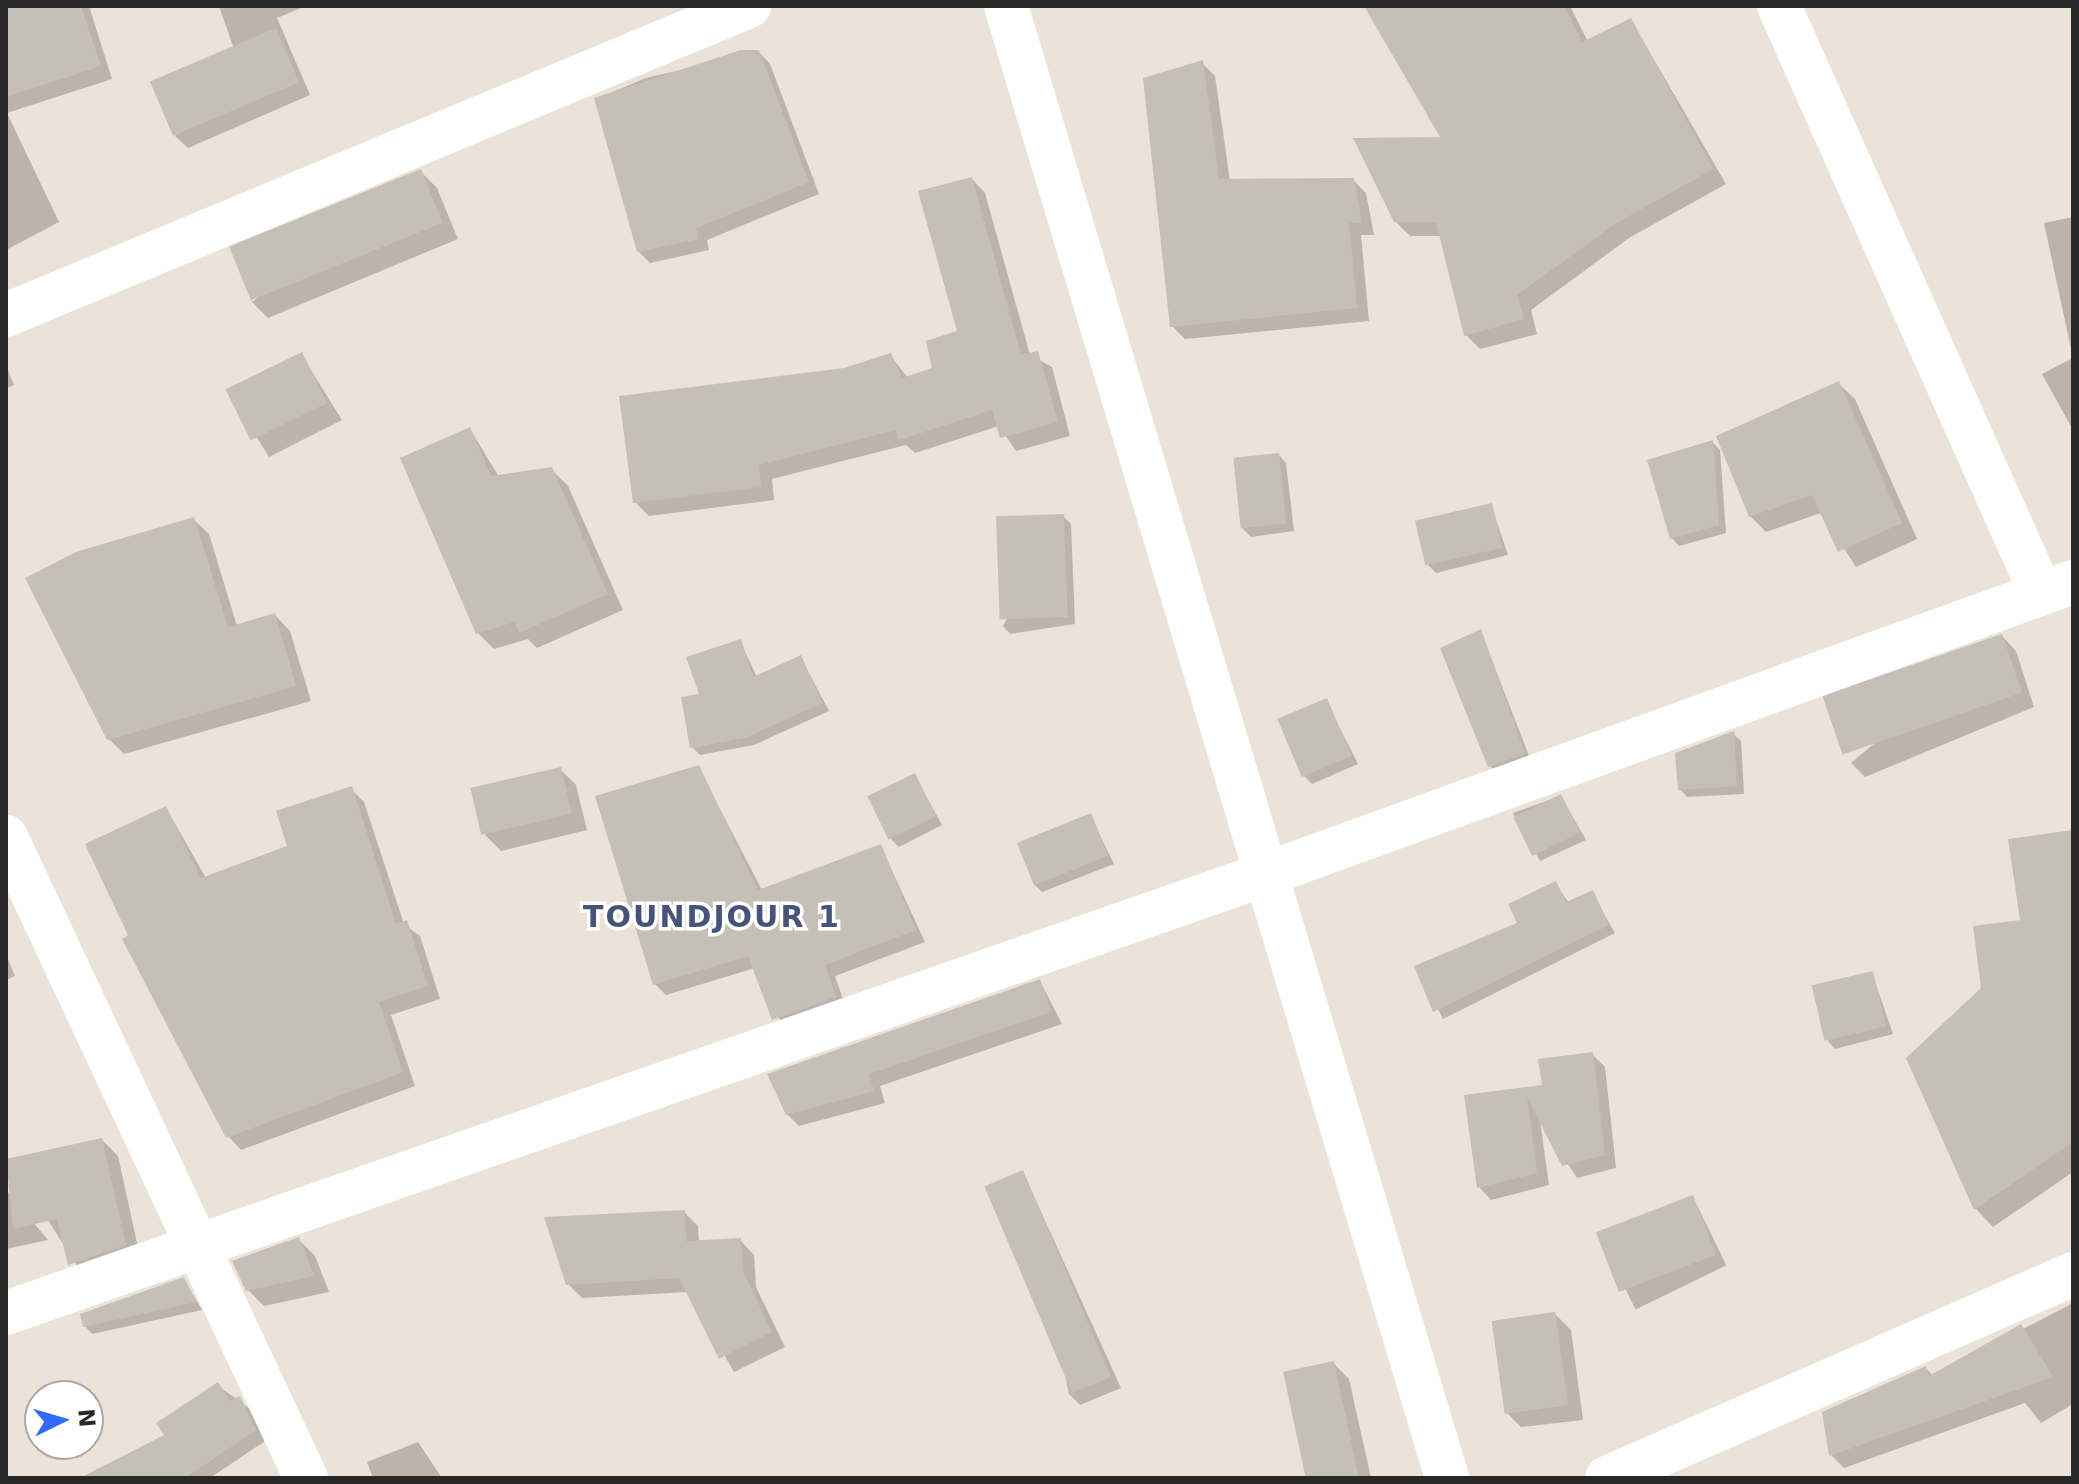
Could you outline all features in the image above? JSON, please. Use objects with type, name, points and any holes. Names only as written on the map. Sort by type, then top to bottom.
[{"type":"street","points":[[6,315],[749,6]]},
{"type":"street","points":[[1006,6],[1447,1478]]},
{"type":"street","points":[[6,1313],[1266,874],[2057,587],[1779,6]]},
{"type":"street","points":[[6,837],[194,1249],[306,1478]]},
{"type":"street","points":[[1607,1478],[2073,1274]]},
{"type":"building","points":[[6,6],[81,6],[101,66],[6,97]]},
{"type":"building","points":[[1364,6],[1565,6],[1582,42],[1631,18],[1713,169],[1615,224],[1517,295],[1524,319],[1464,336],[1436,222],[1394,222],[1353,138],[1440,137]]},
{"type":"building","points":[[276,28],[299,82],[173,136],[150,82]]},
{"type":"building","points":[[741,50],[759,50],[809,182],[696,228],[699,239],[637,252],[594,98]]},
{"type":"building","points":[[1203,60],[1219,179],[1354,178],[1362,223],[1349,223],[1357,308],[1170,327],[1143,78]]},
{"type":"building","points":[[421,169],[443,223],[251,300],[229,247]]},
{"type":"building","points":[[972,177],[1021,355],[1038,351],[1058,422],[1000,438],[992,410],[899,440],[896,430],[759,465],[761,487],[633,503],[619,396],[844,368],[891,353],[902,378],[932,368],[926,341],[957,331],[918,191]]},
{"type":"building","points":[[302,352],[327,403],[251,440],[226,389]]},
{"type":"building","points":[[1839,381],[1902,523],[1838,552],[1812,495],[1749,517],[1716,436]]},
{"type":"building","points":[[470,427],[491,476],[552,467],[608,594],[519,633],[514,622],[476,634],[400,458]]},
{"type":"building","points":[[1713,440],[1719,525],[1670,539],[1647,460]]},
{"type":"building","points":[[1279,453],[1286,524],[1241,528],[1233,458]]},
{"type":"building","points":[[1492,503],[1502,548],[1425,566],[1415,521]]},
{"type":"building","points":[[1064,514],[1068,617],[1000,619],[996,516]]},
{"type":"building","points":[[194,517],[228,627],[275,613],[296,686],[107,740],[25,578],[76,552]]},
{"type":"building","points":[[1481,629],[1525,754],[1488,767],[1440,648]]},
{"type":"building","points":[[2002,634],[2022,693],[1843,754],[1822,696]]},
{"type":"building","points":[[741,639],[753,677],[801,655],[822,703],[745,738],[690,748],[681,697],[699,694],[686,657]]},
{"type":"building","points":[[1327,698],[1352,756],[1302,777],[1277,719]]},
{"type":"building","points":[[1734,731],[1737,786],[1678,790],[1675,753]]},
{"type":"building","points":[[699,765],[758,890],[881,844],[916,930],[825,965],[836,997],[772,1020],[748,956],[653,985],[595,796]]},
{"type":"building","points":[[561,767],[572,814],[481,835],[470,788]]},
{"type":"building","points":[[915,773],[936,816],[888,839],[867,796]]},
{"type":"building","points":[[352,786],[396,924],[407,920],[428,986],[379,1002],[403,1072],[226,1138],[122,939],[128,935],[85,844],[166,806],[201,878],[287,846],[276,811]]},
{"type":"building","points":[[1561,794],[1580,833],[1532,856],[1513,817]]},
{"type":"building","points":[[1091,813],[1108,856],[1034,886],[1017,843]]},
{"type":"building","points":[[2073,830],[2073,1142],[1974,1210],[1906,1058],[1981,988],[1973,926],[2020,920],[2008,839]]},
{"type":"building","points":[[1556,881],[1566,902],[1593,890],[1609,925],[1433,1012],[1414,966],[1517,923],[1508,904]]},
{"type":"building","points":[[1873,971],[1886,1027],[1824,1041],[1812,985]]},
{"type":"building","points":[[1040,979],[1051,1012],[869,1074],[874,1091],[786,1115],[767,1074]]},
{"type":"building","points":[[1593,1052],[1605,1155],[1562,1166],[1527,1097],[1537,1173],[1477,1188],[1464,1095],[1542,1085],[1538,1059]]},
{"type":"building","points":[[102,1138],[126,1245],[68,1265],[57,1219],[13,1229],[6,1159]]},
{"type":"building","points":[[1023,1170],[1111,1377],[1072,1394],[984,1186]]},
{"type":"building","points":[[1693,1195],[1716,1255],[1619,1292],[1596,1232]]},
{"type":"building","points":[[685,1210],[686,1241],[741,1238],[743,1271],[772,1332],[719,1359],[679,1278],[566,1285],[544,1217]]},
{"type":"building","points":[[299,1237],[314,1276],[246,1291],[232,1261]]},
{"type":"building","points":[[184,1277],[196,1302],[83,1327],[80,1314]]},
{"type":"building","points":[[1555,1312],[1568,1405],[1505,1414],[1492,1321]]},
{"type":"building","points":[[2021,1324],[2053,1377],[1829,1456],[1822,1412],[1926,1366],[1929,1376]]},
{"type":"building","points":[[1334,1361],[1359,1478],[1306,1478],[1283,1372]]},
{"type":"building","points":[[218,1382],[230,1401],[240,1396],[256,1430],[185,1478],[80,1478],[164,1435],[156,1423]]},
{"type":"district","name":"TOUNDJOUR 1","points":[[712,917]]}]
